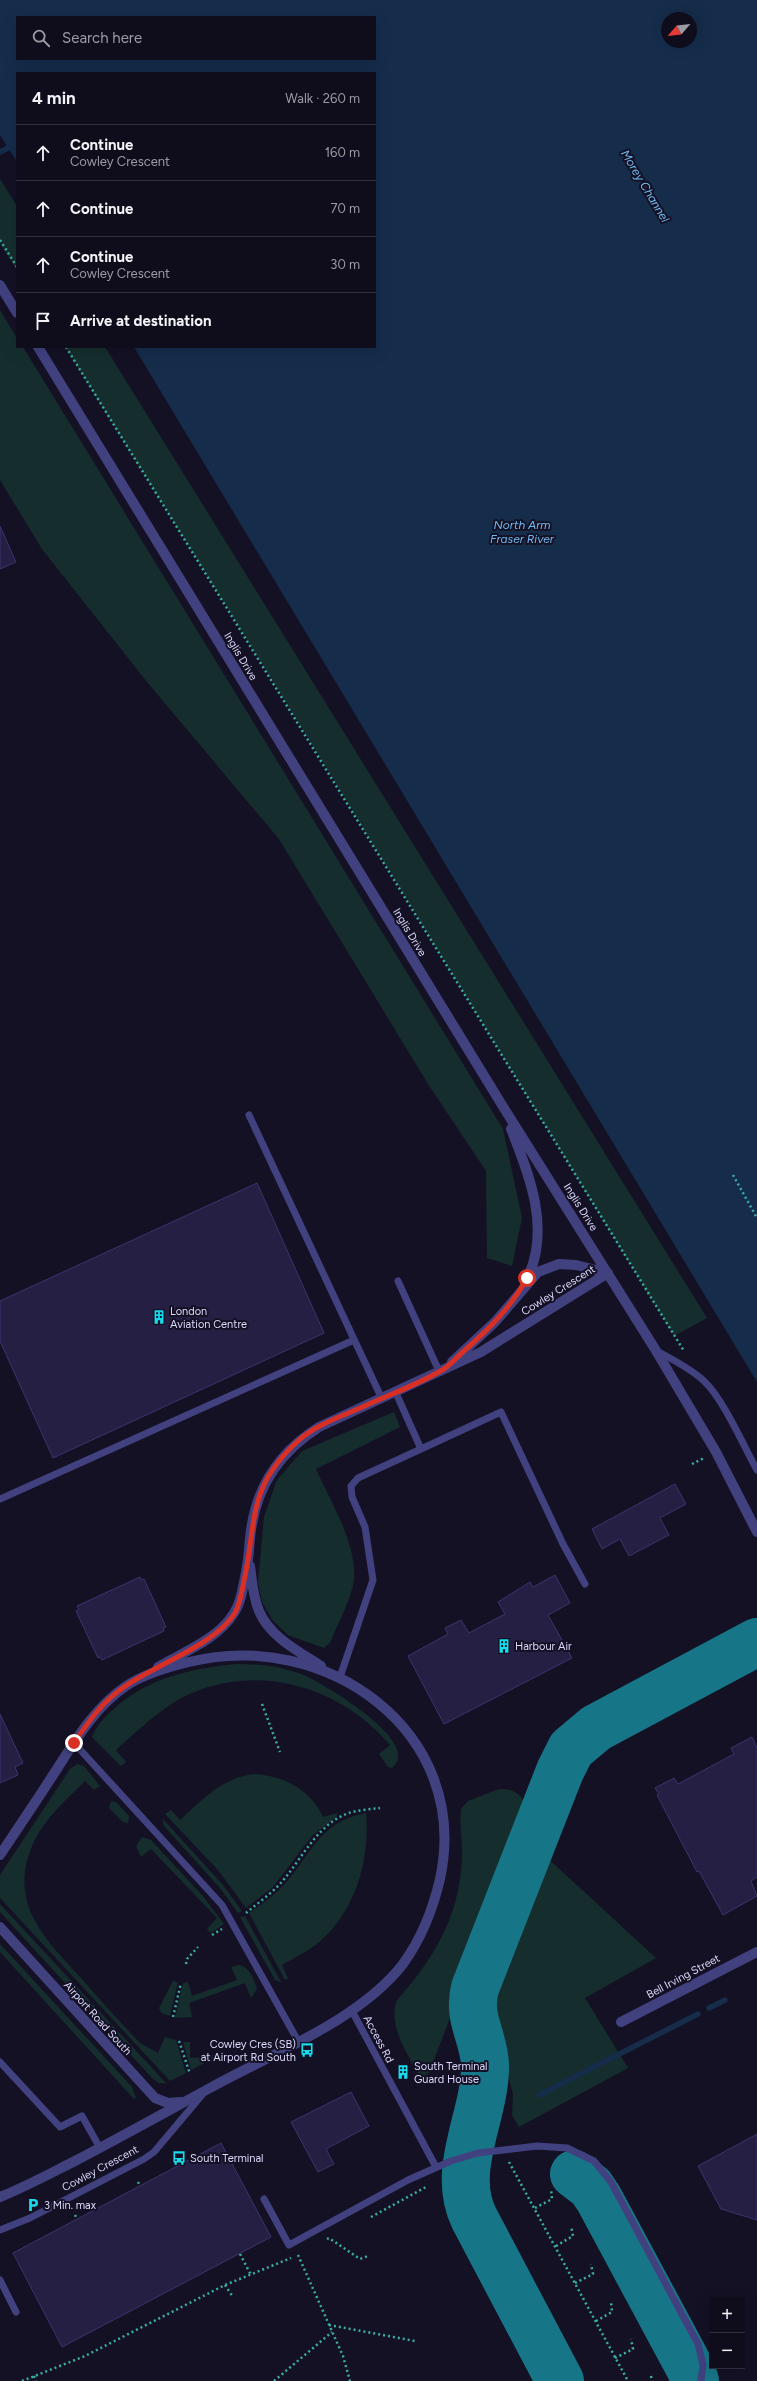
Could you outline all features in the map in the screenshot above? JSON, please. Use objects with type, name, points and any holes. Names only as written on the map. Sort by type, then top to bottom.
[{"type":"street","points":[[0,285],[16,311]]},
{"type":"street","name":"Inglis Drive","points":[[39,348],[502,1105],[655,1350],[716,1452],[757,1532]]},
{"type":"street","points":[[502,1105],[528,1172],[538,1217],[538,1236],[534,1264],[520,1291]]},
{"type":"street","name":"Cowley Crescent","points":[[442,1369],[495,1322],[520,1291],[538,1272],[559,1264],[576,1265],[608,1274]]},
{"type":"street","name":"Cowley Crescent","points":[[249,1558],[254,1511],[260,1494],[276,1463],[301,1438],[319,1427],[481,1352],[608,1274]]},
{"type":"street","points":[[249,1558],[255,1599],[266,1622],[287,1644],[329,1672]]},
{"type":"street","points":[[137,1679],[203,1641],[226,1623],[240,1601],[249,1558]]},
{"type":"street","name":"Cowley Crescent","points":[[0,1855],[95,1713],[110,1698],[137,1679],[184,1663],[208,1657],[233,1655],[282,1658],[329,1672],[376,1700],[406,1729],[434,1776],[441,1796],[445,1820],[445,1845],[442,1869],[436,1896],[421,1934],[408,1956],[390,1979],[352,2011],[298,2042],[212,2086],[100,2148],[0,2197]]},
{"type":"street","name":"Airport Road South","points":[[0,1927],[155,2098],[174,2104],[189,2099]]},
{"type":"street","name":"Bell Irving Street","points":[[621,2022],[757,1952]]},
{"type":"lane","points":[[249,1115],[382,1399]]},
{"type":"lane","points":[[398,1281],[442,1369]]},
{"type":"lane","points":[[0,1499],[354,1340]]},
{"type":"lane","points":[[655,1350],[685,1367],[704,1381],[722,1406],[757,1470]]},
{"type":"lane","points":[[396,1392],[422,1449]]},
{"type":"lane","points":[[340,1678],[373,1580],[365,1527],[352,1497],[351,1486],[358,1478],[501,1412],[563,1544],[585,1584]]},
{"type":"lane","points":[[74,1743],[222,1905],[298,2042]]},
{"type":"lane","name":"Access Rd","points":[[352,2011],[436,2167]]},
{"type":"lane","points":[[0,2062],[60,2127],[82,2116],[100,2148]]},
{"type":"lane","name":"Cowley Crescent","points":[[0,2230],[30,2218],[144,2159],[154,2152],[200,2097],[212,2086]]},
{"type":"lane","points":[[264,2199],[289,2245],[451,2160],[478,2153],[537,2146],[567,2148],[577,2151],[594,2161],[611,2182],[698,2344],[703,2365],[701,2381]]},
{"type":"lane","points":[[0,2280],[16,2312]]},
{"type":"path","points":[[0,240],[16,265]]},
{"type":"path","points":[[67,348],[685,1353]]},
{"type":"path","points":[[733,1175],[757,1218]]},
{"type":"path","points":[[262,1704],[280,1752]]},
{"type":"path","points":[[246,1913],[276,1888],[306,1848],[335,1821],[351,1812],[380,1808]]},
{"type":"path","points":[[212,1935],[225,1927]]},
{"type":"path","points":[[186,1964],[187,1960],[198,1948]]},
{"type":"path","points":[[173,2017],[181,1983]]},
{"type":"path","points":[[179,2041],[190,2074]]},
{"type":"path","points":[[502,2163],[510,2162],[628,2381]]},
{"type":"path","points":[[138,2182],[140,2186]]},
{"type":"path","points":[[365,2220],[428,2186]]},
{"type":"path","points":[[535,2208],[552,2199],[551,2189]]},
{"type":"path","points":[[75,2215],[77,2219]]},
{"type":"path","points":[[556,2246],[573,2236],[571,2226]]},
{"type":"path","points":[[323,2242],[336,2235]]},
{"type":"path","points":[[329,2238],[360,2259],[368,2256]]},
{"type":"path","points":[[22,2381],[85,2356],[225,2285],[298,2255],[304,2251]]},
{"type":"path","points":[[240,2254],[251,2275]]},
{"type":"path","points":[[298,2255],[332,2332],[350,2381]]},
{"type":"path","points":[[575,2283],[593,2274],[591,2264]]},
{"type":"path","points":[[225,2285],[234,2297]]},
{"type":"path","points":[[596,2321],[612,2312],[611,2302]]},
{"type":"path","points":[[329,2325],[415,2341]]},
{"type":"path","points":[[274,2381],[332,2332]]},
{"type":"path","points":[[615,2358],[633,2349],[631,2339]]},
{"type":"path","points":[[34,2376],[36,2381]]},
{"type":"path","points":[[651,2376],[652,2381]]},
{"type":"green space","points":[[0,179],[16,204],[16,268],[0,243]]},
{"type":"green space","points":[[0,310],[16,336],[16,348],[24,348],[503,1129],[522,1218],[512,1266],[487,1258],[486,1171],[428,1084],[279,839],[147,682],[42,549],[0,480]]},
{"type":"green space","points":[[66,348],[106,348],[707,1318],[674,1336],[313,746]]},
{"type":"green space","points":[[394,1412],[400,1427],[316,1469],[349,1544],[353,1560],[354,1575],[352,1589],[330,1643],[324,1648],[288,1635],[273,1621],[262,1602],[258,1582],[264,1517],[277,1480],[302,1451]]},
{"type":"green space","points":[[237,1664],[272,1667],[298,1673],[306,1676],[350,1702],[384,1730],[395,1744],[398,1757],[392,1768],[388,1767],[379,1754],[390,1745],[371,1725],[349,1709],[325,1696],[299,1686],[273,1681],[246,1680],[219,1684],[181,1698],[152,1718],[116,1750],[126,1762],[121,1766],[92,1737],[99,1724],[117,1706],[144,1688],[158,1681],[189,1671]]},
{"type":"green space","points":[[77,1764],[84,1766],[100,1786],[94,1790],[85,1781],[55,1811],[42,1828],[32,1846],[26,1867],[24,1886],[27,1903],[43,1934],[55,1949],[140,2043],[158,2053],[165,2037],[176,2040],[186,2073],[170,2081],[0,1898],[0,1875],[70,1769]]},
{"type":"green space","points":[[255,1774],[266,1775],[286,1781],[295,1786],[311,1799],[318,1807],[323,1817],[338,1813],[336,1817],[312,1836],[273,1887],[246,1908],[218,1870],[165,1814],[171,1810],[180,1820],[205,1797],[223,1784],[244,1776]]},
{"type":"green space","points":[[499,1789],[512,1791],[520,1796],[525,1806],[526,1818],[429,2073],[420,2078],[405,2050],[397,2030],[395,2010],[397,2000],[433,1953],[450,1919],[460,1881],[462,1860],[460,1822],[461,1809],[468,1801]]},
{"type":"green space","points":[[111,1801],[116,1802],[129,1816],[128,1823],[123,1822],[109,1808]]},
{"type":"green space","points":[[366,1813],[366,1849],[358,1884],[351,1900],[342,1916],[318,1943],[282,1965],[288,1978],[285,1980],[249,1913],[281,1888],[325,1833],[336,1824]]},
{"type":"green space","points":[[162,1818],[223,1885],[242,1911],[238,1913],[220,1888],[164,1826]]},
{"type":"green space","points":[[142,1837],[151,1840],[202,1895],[224,1924],[211,1933],[207,1929],[217,1918],[151,1849],[141,1857],[136,1846]]},
{"type":"green space","points":[[542,1853],[656,1958],[585,1998],[628,2068],[519,2127],[512,2115],[513,2094],[506,2068],[478,1999]]},
{"type":"green space","points":[[0,1904],[166,2083],[159,2083],[152,2078],[0,1912]]},
{"type":"green space","points":[[245,1916],[281,1982],[275,1980],[240,1917]]},
{"type":"green space","points":[[0,1944],[132,2087],[136,2098],[134,2099],[0,1952]]},
{"type":"green space","points":[[239,1965],[243,1966],[249,1971],[257,1989],[251,1998],[245,1983],[189,2003],[192,2017],[175,2018],[183,1983],[188,1982],[192,1996],[237,1980],[231,1967]]},
{"type":"green space","points":[[173,1981],[178,1982],[170,2016],[161,2013],[159,2008]]},
{"type":"green space","points":[[183,2042],[190,2042],[190,2058],[206,2057],[222,2052],[224,2053],[191,2070]]},
{"type":"water","name":"North Arm Fraser River","points":[[0,0],[757,0],[757,1382],[135,348],[376,348],[376,72],[16,72],[16,160],[0,135]]},
{"type":"building","points":[[0,526],[16,562],[0,569]]},
{"type":"building","name":"London Aviation Centre","points":[[257,1183],[324,1333],[53,1458],[0,1341],[0,1301]]},
{"type":"building","points":[[675,1484],[686,1504],[660,1518],[669,1535],[629,1556],[620,1539],[602,1549],[592,1529]]},
{"type":"building","name":"Harbour Air","points":[[555,1575],[570,1603],[548,1615],[572,1658],[444,1724],[408,1656],[448,1634],[445,1628],[461,1620],[469,1633],[505,1614],[498,1602],[530,1582],[533,1587]]},
{"type":"building","points":[[140,1577],[141,1580],[144,1579],[166,1627],[163,1628],[164,1631],[102,1660],[100,1657],[98,1658],[76,1611],[79,1609],[77,1606]]},
{"type":"building","points":[[0,1714],[23,1763],[15,1767],[18,1775],[0,1783]]},
{"type":"building","points":[[752,1737],[757,1748],[757,1877],[751,1881],[757,1896],[723,1915],[699,1871],[697,1872],[657,1795],[659,1794],[655,1788],[674,1778],[678,1784],[734,1754],[731,1748]]},
{"type":"building","points":[[351,2092],[369,2126],[326,2149],[334,2164],[318,2172],[291,2122]]},
{"type":"building","points":[[757,2134],[757,2220],[721,2209],[698,2166]]},
{"type":"building","points":[[221,2143],[271,2237],[62,2347],[13,2253]]},
{"type":"waterway","points":[[0,152],[8,148]]},
{"type":"waterway","points":[[709,2008],[725,2000]]},
{"type":"waterway","points":[[539,2095],[698,2014]]},
{"type":"taxiway","points":[[560,2381],[474,2218],[468,2199],[466,2180],[467,2161],[484,2084],[485,2065],[482,2045],[474,2018],[473,1999],[475,1988],[560,1771],[571,1749],[596,1728],[757,1642]]},
{"type":"taxiway","points":[[574,2174],[591,2187],[599,2199],[691,2370],[695,2381]]},
{"type":"place","name":"London Aviation Centre","points":[[159,1317]]},
{"type":"place","name":"Harbour Air","points":[[504,1646]]},
{"type":"place","name":"Cowley Cres (SB) at Airport Rd South","points":[[307,2050]]},
{"type":"place","name":"South Terminal Guard House","points":[[403,2072]]},
{"type":"place","name":"South Terminal","points":[[179,2158]]},
{"type":"place","name":"3 Min. max","points":[[33,2205]]},
{"type":"route","points":[[74,1743],[95,1713],[110,1698],[124,1687],[215,1633],[234,1613],[240,1601],[249,1558],[250,1531],[254,1511],[260,1494],[276,1463],[301,1438],[319,1427],[445,1368],[495,1322],[520,1291],[527,1278]]},
{"type":"water label","name":"Morey Channel","points":[[645,186]]}]
